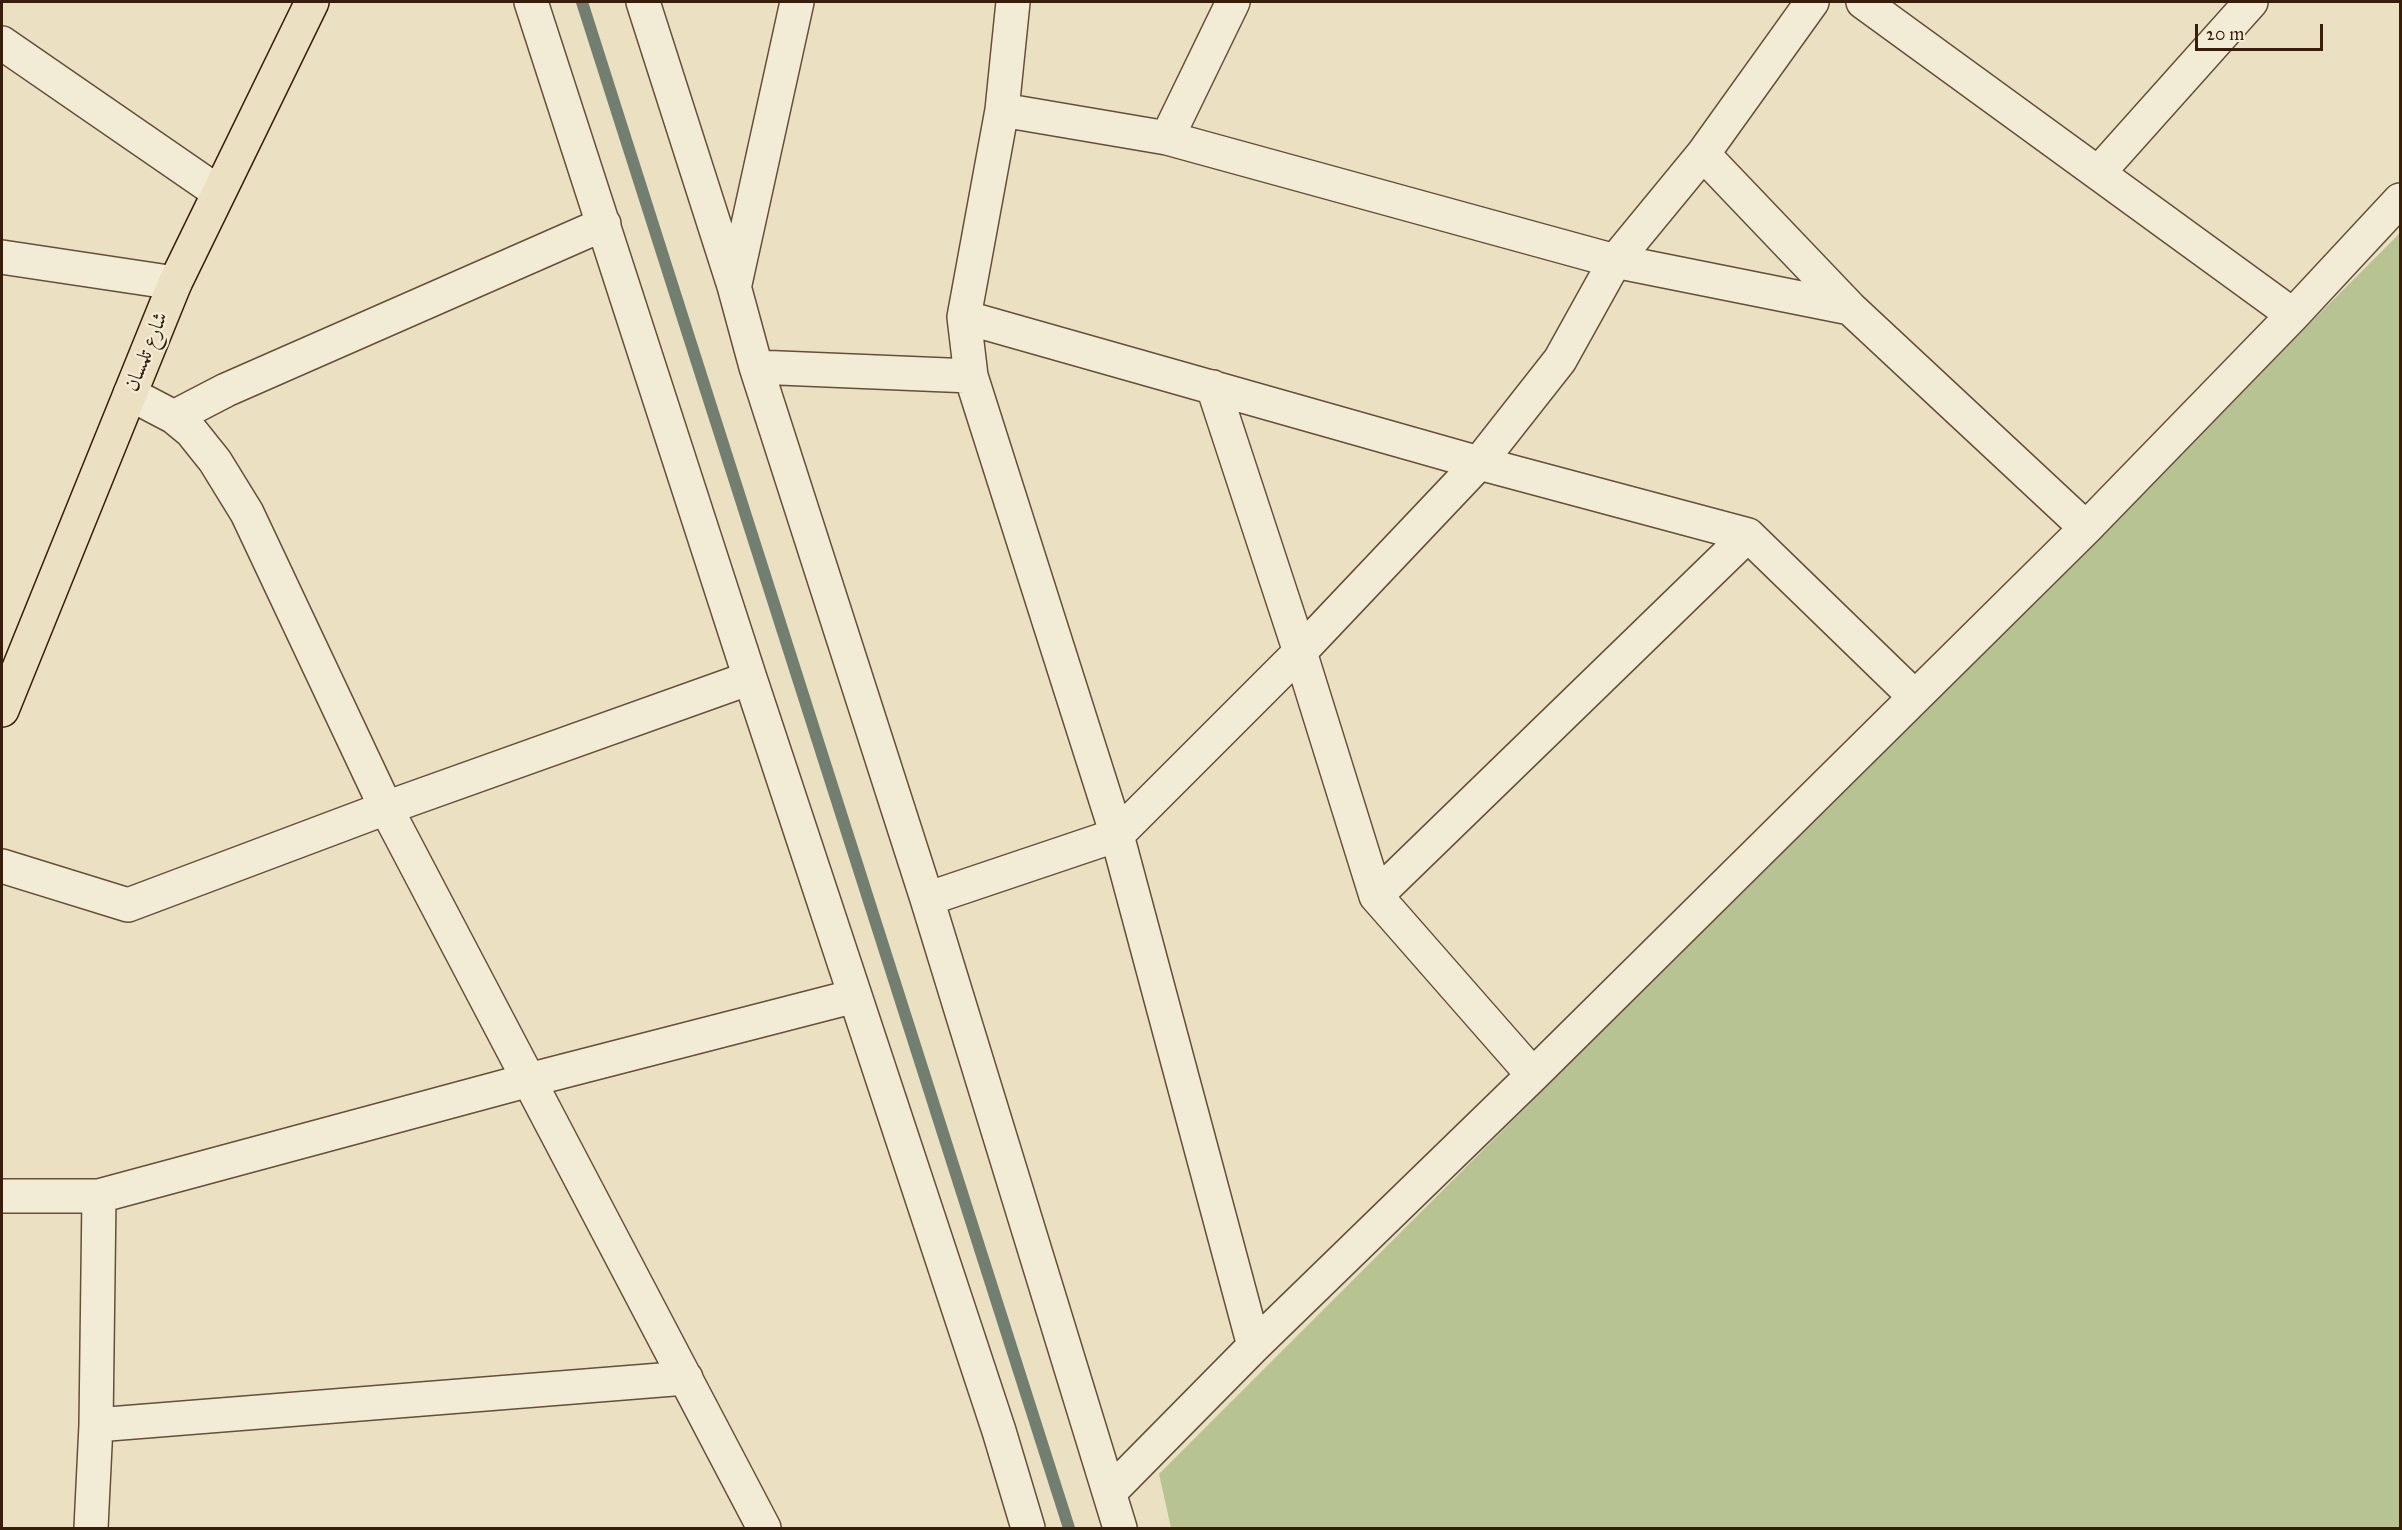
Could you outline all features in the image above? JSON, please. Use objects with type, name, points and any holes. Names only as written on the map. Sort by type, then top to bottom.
[{"type":"main road","name":"شارع تلمسان","points":[[2,710],[175,283],[312,2]]},
{"type":"street","points":[[531,2],[750,678],[999,1431],[1028,1528]]},
{"type":"street","points":[[643,2],[734,286],[756,367],[927,899],[1120,1528]]},
{"type":"street","points":[[734,286],[797,2]]},
{"type":"street","points":[[1013,2],[1002,110],[964,317],[971,376],[1117,835],[1254,1346]]},
{"type":"street","points":[[1167,138],[1233,2]]},
{"type":"street","points":[[927,899],[1117,835],[1300,652],[1479,463],[1560,360],[1615,261],[1703,154],[1812,2]]},
{"type":"street","points":[[1863,2],[2293,315]]},
{"type":"street","points":[[2098,172],[2251,2]]},
{"type":"street","points":[[2,43],[218,192]]},
{"type":"street","points":[[1002,110],[1167,138],[1615,261],[1850,308]]},
{"type":"street","points":[[1703,154],[1850,308],[2085,528]]},
{"type":"street","points":[[1110,1492],[1254,1346],[1533,1075],[2085,528],[2293,315],[2400,200]]},
{"type":"street","points":[[174,417],[226,390],[604,224]]},
{"type":"street","points":[[2,257],[175,283]]},
{"type":"street","points":[[964,317],[1479,463],[1748,535],[1915,697]]},
{"type":"street","points":[[756,367],[971,376]]},
{"type":"street","points":[[1213,387],[1300,652],[1376,896],[1533,1075]]},
{"type":"street","points":[[130,394],[174,417],[191,431],[215,461],[247,513],[386,808],[764,1528]]},
{"type":"street","points":[[1376,896],[1748,535]]},
{"type":"street","points":[[2,866],[128,905],[386,808],[750,678]]},
{"type":"street","points":[[2,1196],[99,1196],[529,1080],[855,996]]},
{"type":"street","points":[[91,1528],[96,1425],[99,1196]]},
{"type":"street","points":[[96,1425],[686,1378]]},
{"type":"green space","points":[[2400,233],[2400,1528],[1171,1528],[1159,1474]]},
{"type":"waterway","points":[[582,2],[1069,1528]]}]
